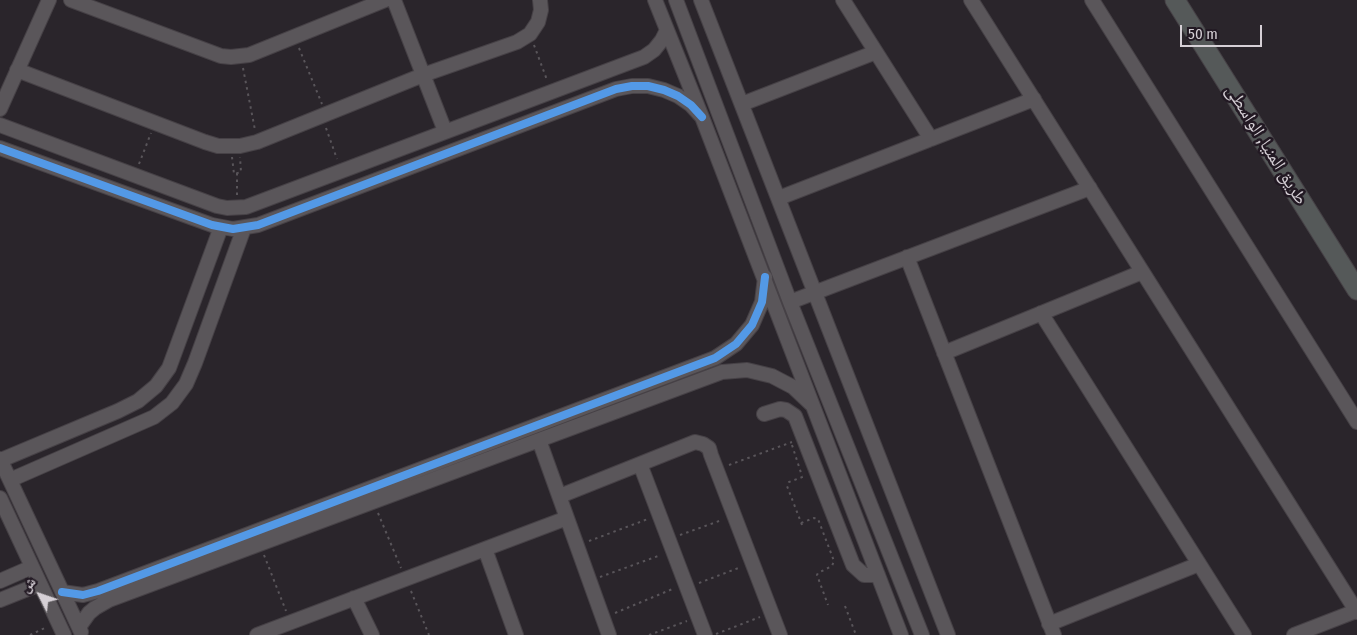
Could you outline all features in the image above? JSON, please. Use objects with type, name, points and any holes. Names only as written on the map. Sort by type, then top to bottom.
[{"type":"main road","name":"طريق المنيا, الواسطى","points":[[1175,0],[1357,290]]},
{"type":"street","points":[[0,109],[49,0]]},
{"type":"street","points":[[71,0],[221,56],[240,57],[385,0]]},
{"type":"street","points":[[394,0],[445,132]]},
{"type":"street","points":[[17,70],[205,142],[235,147],[257,142],[423,75],[517,42],[530,34],[538,22],[541,10],[540,0]]},
{"type":"street","points":[[655,0],[764,277],[901,635]]},
{"type":"street","points":[[676,0],[790,302],[922,635]]},
{"type":"street","points":[[701,0],[948,635]]},
{"type":"street","points":[[843,0],[931,139]]},
{"type":"street","points":[[970,0],[1356,612],[1294,635]]},
{"type":"street","points":[[1092,0],[1357,422]]},
{"type":"street","points":[[0,125],[217,206],[237,208],[254,205],[342,170],[644,57],[654,50],[667,30]]},
{"type":"street","points":[[742,104],[876,52]]},
{"type":"street","points":[[0,148],[221,227],[244,228],[258,225],[616,89],[648,86],[664,90],[678,96],[691,105],[702,117]]},
{"type":"street","points":[[779,198],[1034,100]]},
{"type":"street","points":[[790,302],[1090,188]]},
{"type":"street","points":[[81,631],[0,460],[118,411],[138,401],[156,386],[169,368],[221,227]]},
{"type":"street","points":[[10,480],[154,417],[172,403],[186,384],[195,363],[244,228]]},
{"type":"street","points":[[907,257],[1052,629],[1200,564]]},
{"type":"street","points":[[944,353],[1142,272]]},
{"type":"street","points":[[62,592],[83,595],[98,591],[715,358],[736,344],[752,325],[762,302],[764,277]]},
{"type":"street","points":[[1041,313],[1244,635]]},
{"type":"street","points":[[81,631],[89,613],[102,604],[722,372],[735,370],[760,372],[783,381],[803,395],[811,404]]},
{"type":"street","points":[[764,414],[777,410],[786,410],[798,421],[853,565],[864,575],[878,575]]},
{"type":"street","points":[[539,440],[610,635]]},
{"type":"street","points":[[560,496],[695,442],[703,444],[709,448],[780,635]]},
{"type":"street","points":[[640,464],[705,635]]},
{"type":"street","points":[[0,498],[64,635]]},
{"type":"street","points":[[257,635],[284,628],[354,598],[568,518]]},
{"type":"street","points":[[485,549],[516,635]]},
{"type":"street","points":[[0,581],[32,567]]},
{"type":"street","points":[[0,600],[40,584]]},
{"type":"street","points":[[354,598],[372,635]]},
{"type":"path","points":[[530,34],[552,92]]},
{"type":"path","points":[[294,36],[342,170]]},
{"type":"path","points":[[240,57],[257,142]]},
{"type":"path","points":[[134,175],[154,123]]},
{"type":"path","points":[[235,147],[233,173],[237,174]]},
{"type":"path","points":[[235,147],[241,171],[237,174],[237,208]]},
{"type":"path","points":[[716,470],[804,438]]},
{"type":"path","points":[[817,471],[792,481],[787,486],[801,524],[814,518],[818,519],[834,561],[832,566],[818,572],[817,575],[828,606]]},
{"type":"path","points":[[577,545],[659,515]]},
{"type":"path","points":[[590,580],[734,515]]},
{"type":"path","points":[[260,544],[284,628]]},
{"type":"path","points":[[603,617],[753,563]]},
{"type":"path","points":[[844,606],[856,635]]},
{"type":"path","points":[[714,635],[772,612]]},
{"type":"path","points":[[649,635],[698,617]]},
{"type":"path","points":[[30,635],[58,622]]},
{"type":"cycle path","points":[[0,148],[212,225],[233,229],[258,225],[616,89],[648,86],[664,90],[678,96],[691,105],[702,117]]},
{"type":"cycle path","points":[[62,592],[83,595],[98,591],[715,358],[736,344],[752,325],[762,302],[765,277]]}]
